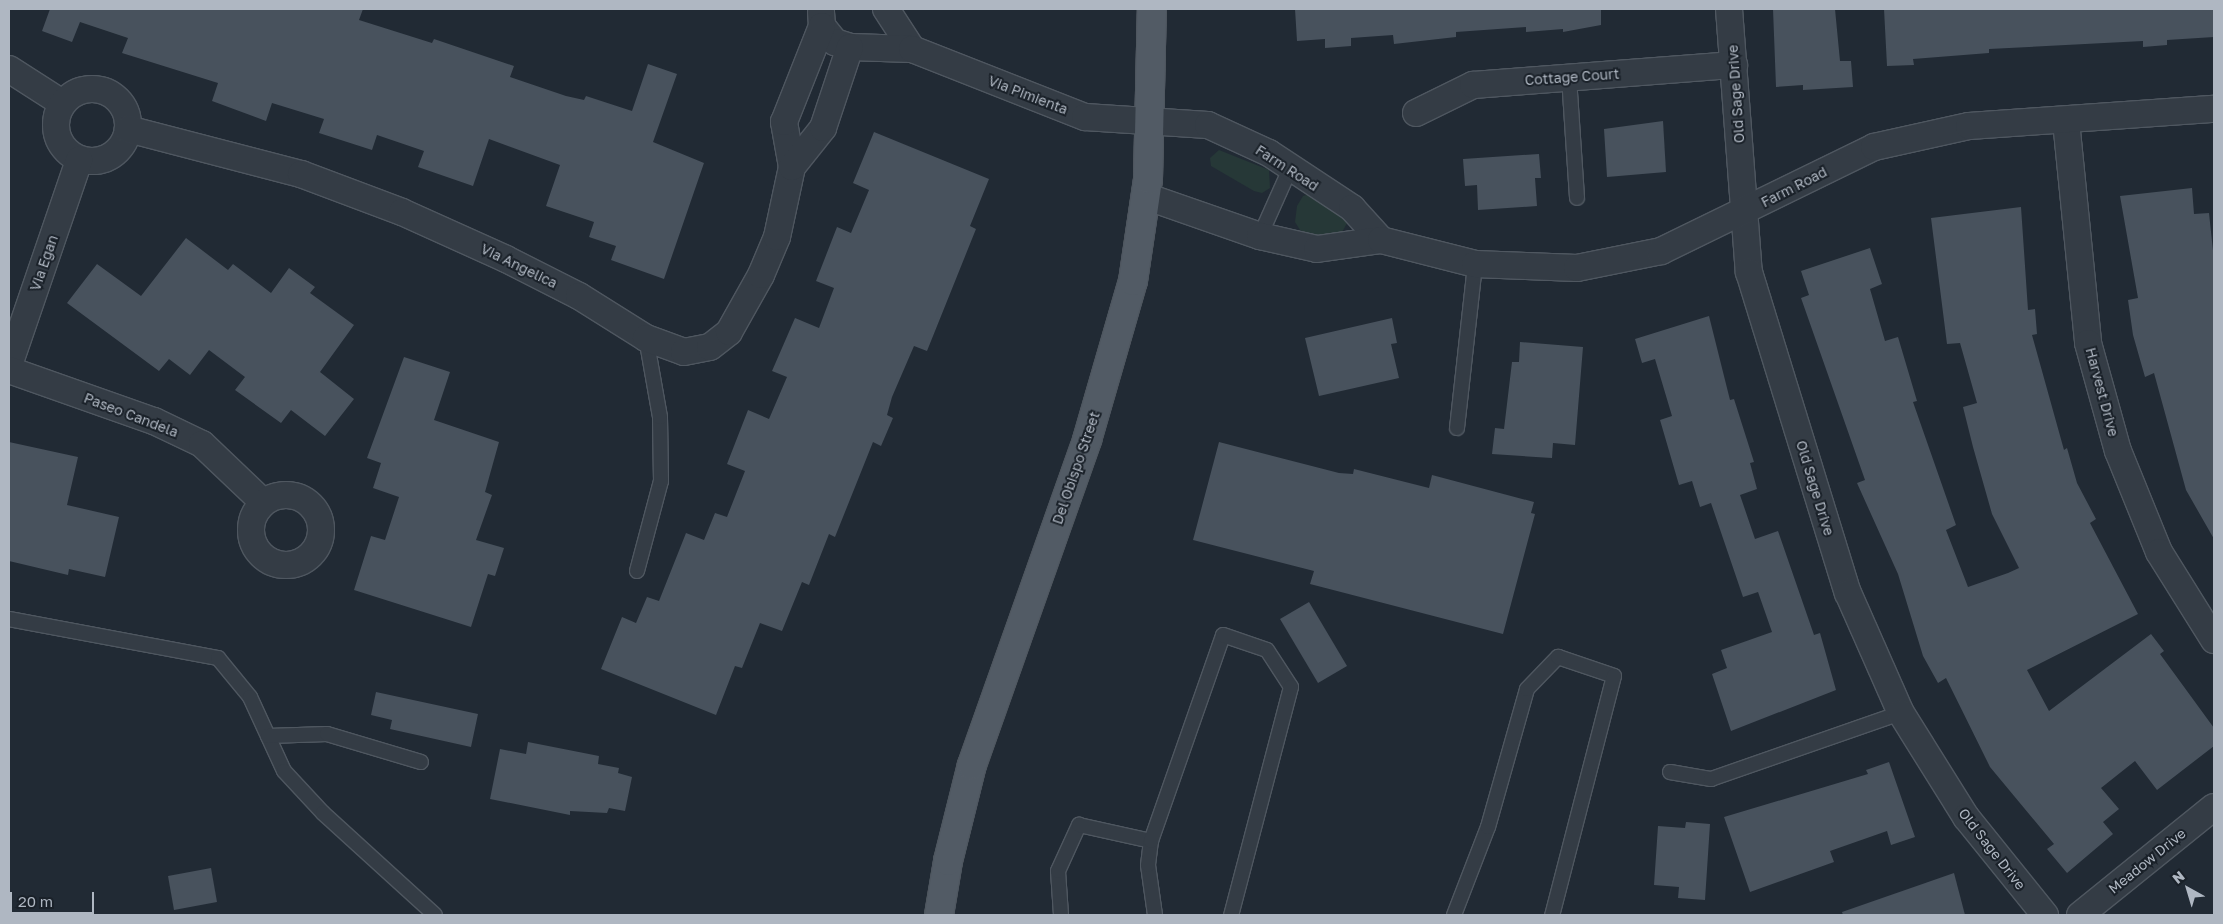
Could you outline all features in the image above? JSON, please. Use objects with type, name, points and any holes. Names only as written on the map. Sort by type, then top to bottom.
[{"type":"main road","name":"Del Obispo Street","points":[[939,915],[948,861],[972,765],[1087,440],[1133,282],[1145,196],[1152,9]]},
{"type":"street","points":[[886,9],[912,49]]},
{"type":"street","name":"Old Sage Drive","points":[[1729,9],[1749,272],[1848,593],[1900,714],[1966,818],[2045,915]]},
{"type":"street","name":"Via Pimienta","points":[[821,17],[835,42],[850,47],[912,49],[1085,117],[1148,120]]},
{"type":"street","name":"Via Angelica","points":[[128,129],[300,174],[402,212],[578,296],[646,338],[684,352],[710,347],[729,332],[747,306],[776,238],[792,167],[784,122],[821,17]]},
{"type":"street","name":"Via Angelica","points":[[792,167],[823,128],[850,47]]},
{"type":"street","name":"Cottage Court","points":[[1416,113],[1474,85],[1734,65]]},
{"type":"street","points":[[9,69],[62,104]]},
{"type":"street","points":[[81,90],[105,91],[123,106],[128,129],[123,145],[111,156],[95,162],[79,160],[61,146],[54,125],[62,104],[81,90]]},
{"type":"street","name":"Farm Road","points":[[1145,196],[1260,236],[1317,249],[1381,240],[1475,264],[1577,268],[1660,251],[1745,212],[1874,147],[1969,126],[2066,121],[2214,109]]},
{"type":"street","name":"Farm Road","points":[[1148,120],[1208,125],[1269,153],[1290,169],[1352,208],[1381,240]]},
{"type":"street","name":"Harvest Drive","points":[[2066,121],[2088,342],[2118,451],[2159,552],[2214,640]]},
{"type":"street","name":"Via Egan","points":[[9,365],[79,160]]},
{"type":"street","name":"Paseo Candela","points":[[9,370],[154,421],[202,444],[263,502]]},
{"type":"street","name":"Meadow Drive","points":[[2080,915],[2214,806]]},
{"type":"lane","points":[[1569,78],[1577,198]]},
{"type":"lane","points":[[1260,236],[1290,169]]},
{"type":"lane","points":[[1457,428],[1475,264]]},
{"type":"lane","points":[[637,571],[661,481],[660,417],[646,338]]},
{"type":"lane","points":[[9,619],[218,658],[250,697],[284,771],[323,813],[435,915]]},
{"type":"lane","points":[[1155,915],[1148,865],[1151,841],[1223,635],[1267,650],[1291,687],[1232,915]]},
{"type":"lane","points":[[1454,915],[1488,827],[1527,689],[1558,657],[1614,676],[1552,915]]},
{"type":"lane","points":[[1670,772],[1711,779],[1900,714]]},
{"type":"lane","points":[[268,736],[327,734],[422,762]]},
{"type":"lane","points":[[1061,915],[1058,871],[1079,825],[1151,841]]},
{"type":"shaded area","points":[[1219,150],[1269,170],[1270,188],[1262,193],[1254,191],[1211,166],[1210,158]]},
{"type":"shaded area","points":[[1313,193],[1345,216],[1347,223],[1340,236],[1309,235],[1300,230],[1295,222],[1297,206],[1303,196]]},
{"type":"building","points":[[50,9],[363,9],[359,20],[432,43],[434,39],[514,66],[510,77],[566,96],[584,100],[586,96],[632,111],[648,64],[677,74],[653,142],[704,163],[664,279],[611,260],[616,246],[589,237],[594,222],[546,206],[560,165],[489,139],[473,186],[418,167],[424,151],[377,135],[372,150],[319,133],[324,119],[272,103],[266,121],[212,101],[218,83],[122,53],[128,38],[80,22],[72,42],[42,31]]},
{"type":"building","points":[[1295,9],[1601,9],[1601,25],[1563,32],[1563,29],[1526,32],[1526,27],[1456,32],[1456,37],[1394,44],[1393,35],[1351,38],[1351,46],[1325,48],[1325,39],[1297,41]]},
{"type":"building","points":[[1773,9],[1835,9],[1840,61],[1851,61],[1853,87],[1803,90],[1803,85],[1776,87]]},
{"type":"building","points":[[1884,9],[2214,9],[2214,37],[2167,40],[2167,45],[2143,47],[2143,41],[1989,49],[1989,53],[1913,59],[1914,65],[1887,66]]},
{"type":"building","points":[[1663,121],[1666,172],[1607,177],[1604,129]]},
{"type":"building","points":[[874,132],[989,179],[970,226],[976,229],[927,351],[914,346],[892,397],[887,415],[893,418],[881,446],[873,442],[835,537],[829,534],[809,585],[802,582],[782,631],[760,623],[742,668],[735,666],[716,715],[601,669],[622,617],[636,623],[647,597],[659,601],[686,533],[704,540],[715,513],[727,517],[745,471],[727,464],[748,410],[769,419],[787,377],[772,371],[795,318],[819,328],[834,288],[816,281],[837,227],[851,233],[869,190],[853,183]]},
{"type":"building","points":[[1539,154],[1541,178],[1535,178],[1537,206],[1478,210],[1477,185],[1465,186],[1463,159]]},
{"type":"building","points":[[2192,188],[2194,214],[2209,213],[2214,260],[2214,539],[2186,490],[2154,373],[2145,377],[2133,335],[2128,300],[2138,298],[2120,196]]},
{"type":"building","points":[[2021,207],[2028,310],[2035,309],[2037,334],[2032,335],[2064,450],[2067,448],[2077,483],[2096,519],[2090,523],[2138,614],[2027,670],[2049,711],[2151,634],[2164,651],[2160,654],[2214,728],[2214,746],[2157,790],[2135,761],[2101,788],[2119,809],[2103,822],[2113,834],[2067,873],[2047,849],[2054,844],[1990,767],[1946,678],[1938,683],[1923,656],[1898,574],[1857,483],[1865,480],[1801,298],[1809,295],[1801,271],[1870,248],[1882,284],[1870,289],[1885,341],[1898,337],[1917,401],[1913,402],[1956,525],[1946,530],[1968,587],[2008,573],[2019,568],[1992,514],[1973,447],[1963,407],[1977,403],[1960,343],[1947,344],[1931,218]]},
{"type":"building","points":[[186,238],[228,270],[233,264],[271,293],[289,268],[315,287],[310,293],[354,325],[320,372],[354,399],[325,436],[291,410],[281,423],[235,390],[245,377],[209,350],[190,375],[169,359],[159,371],[67,303],[97,264],[141,296]]},
{"type":"building","points":[[1709,316],[1730,400],[1734,399],[1754,462],[1750,463],[1757,489],[1740,495],[1755,539],[1778,531],[1814,635],[1820,633],[1836,690],[1731,731],[1712,674],[1727,668],[1721,650],[1772,632],[1758,592],[1743,597],[1711,503],[1700,507],[1692,481],[1679,485],[1660,420],[1672,416],[1655,359],[1642,363],[1635,339]]},
{"type":"building","points":[[1392,318],[1397,343],[1391,344],[1399,378],[1319,396],[1305,338]]},
{"type":"building","points":[[1520,342],[1583,347],[1575,445],[1553,443],[1552,458],[1492,454],[1495,428],[1504,429],[1512,362],[1519,362]]},
{"type":"building","points":[[404,357],[450,372],[434,420],[499,442],[485,492],[492,495],[476,540],[504,548],[495,576],[488,574],[471,627],[354,590],[371,536],[385,540],[399,497],[373,488],[381,463],[367,458]]},
{"type":"building","points":[[9,442],[78,457],[67,505],[119,517],[105,577],[69,569],[68,575],[9,561]]},
{"type":"building","points":[[1219,442],[1339,473],[1353,474],[1354,469],[1429,488],[1432,475],[1534,502],[1531,513],[1535,514],[1503,634],[1310,584],[1314,571],[1193,540]]},
{"type":"building","points":[[1309,602],[1347,666],[1318,683],[1280,619]]},
{"type":"building","points":[[376,692],[478,714],[471,747],[390,729],[392,720],[371,715]]},
{"type":"building","points":[[528,742],[599,756],[598,764],[619,768],[618,773],[632,777],[625,811],[609,808],[607,813],[570,811],[570,815],[490,799],[500,749],[526,754]]},
{"type":"building","points":[[1889,762],[1915,837],[1891,845],[1887,831],[1830,851],[1834,862],[1750,892],[1724,817],[1868,774],[1866,770]]},
{"type":"building","points":[[1686,822],[1710,824],[1705,900],[1678,898],[1679,887],[1654,885],[1658,826],[1685,828]]},
{"type":"building","points":[[211,868],[217,902],[174,910],[168,876]]},
{"type":"building","points":[[1954,873],[1965,915],[1843,915],[1842,912]]}]
